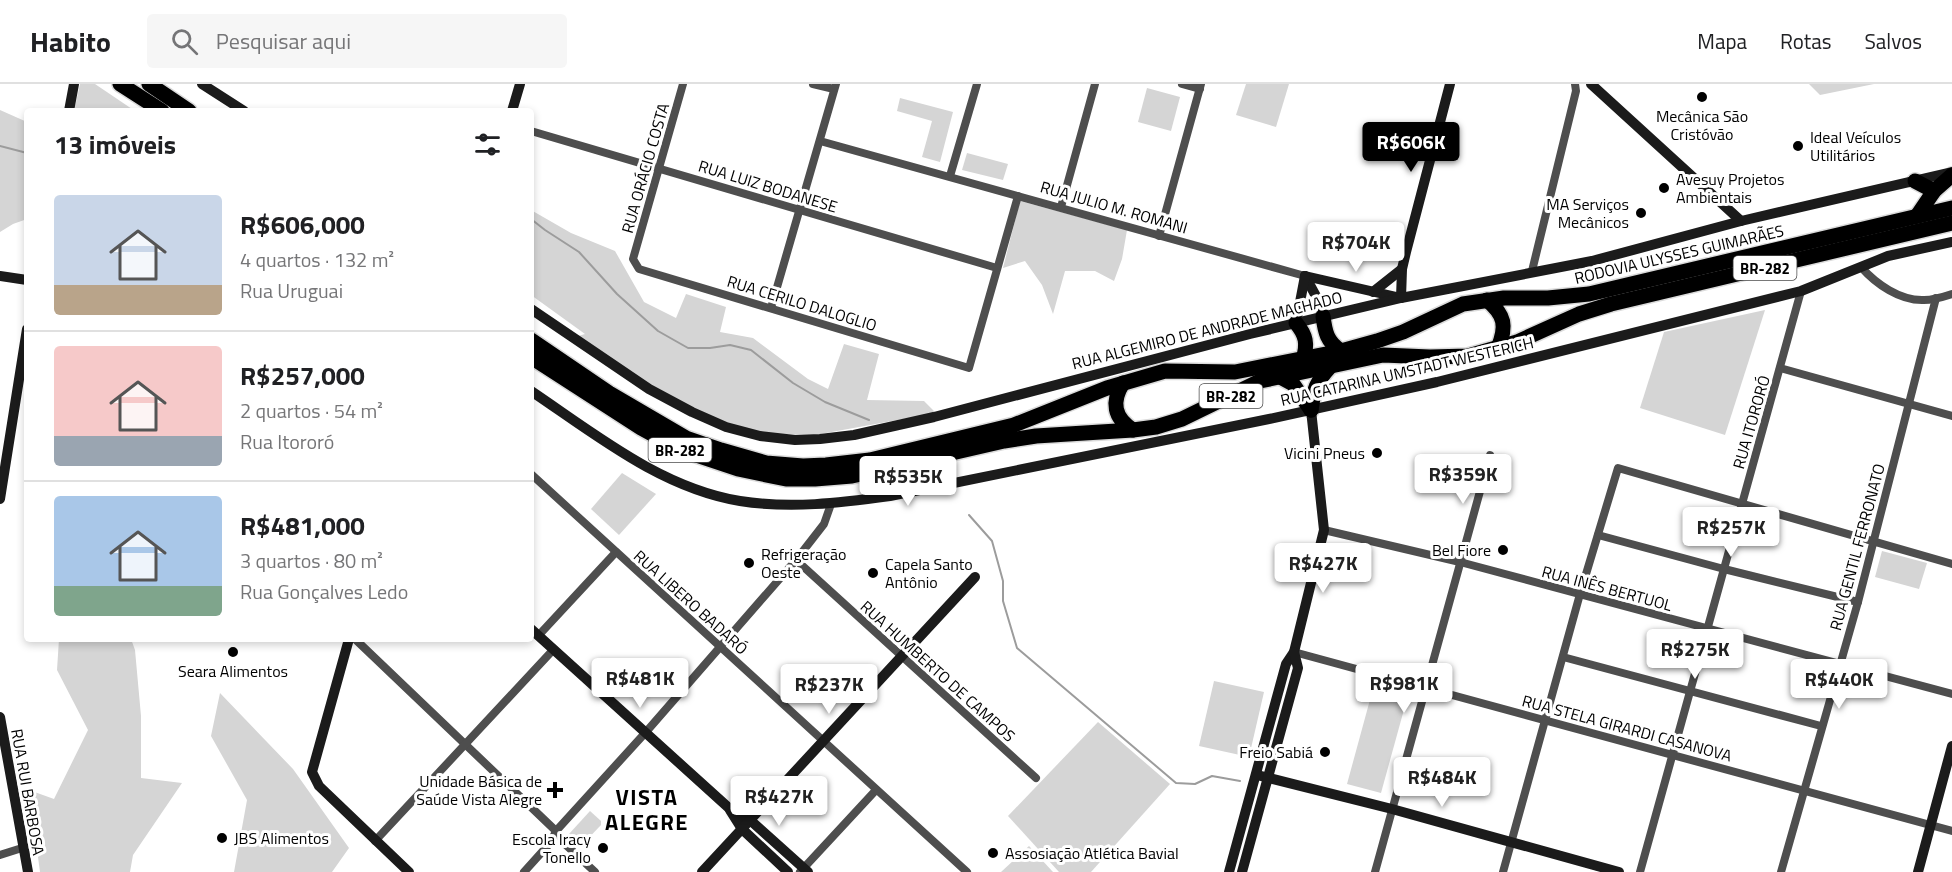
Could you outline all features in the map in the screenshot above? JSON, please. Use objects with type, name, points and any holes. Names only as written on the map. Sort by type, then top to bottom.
[{"type":"highway","points":[[120,84],[157,108]]},
{"type":"highway","points":[[149,84],[185,108]]},
{"type":"highway","points":[[1917,216],[1934,191],[1952,173]]},
{"type":"highway","points":[[1915,181],[1934,191]]},
{"type":"highway","name":"RODOVIA ULYSSES GUIMARÃES","points":[[534,342],[609,393],[686,438],[766,463],[826,465],[870,460],[1014,425],[1122,383],[1165,371],[1235,372],[1303,359],[1341,351],[1403,332],[1463,304],[1487,300],[1558,298],[1589,294],[1952,208]]},
{"type":"highway","name":"RODOVIA ULYSSES GUIMARÃES","points":[[534,359],[641,428],[681,450],[738,469],[786,479],[852,476],[1004,441],[1036,436],[1156,427],[1182,419],[1260,381],[1383,355],[1460,356],[1498,348],[1533,336],[1579,314],[1611,304],[1952,223]]},
{"type":"highway","points":[[1487,300],[1498,309],[1503,321],[1504,335],[1498,348]]},
{"type":"highway","points":[[1323,316],[1327,337],[1341,351]]},
{"type":"highway","points":[[1296,323],[1303,331],[1306,340],[1303,359]]},
{"type":"highway","points":[[1311,410],[1318,380],[1330,367]]},
{"type":"highway","points":[[1280,377],[1293,384],[1311,410]]},
{"type":"highway","points":[[1122,383],[1117,392],[1115,404],[1117,415],[1123,424],[1133,430]]},
{"type":"street","points":[[70,108],[74,84]]},
{"type":"street","points":[[201,84],[239,108]]},
{"type":"street","points":[[513,108],[520,84]]},
{"type":"street","name":"RUA ORÁCIO COSTA","points":[[633,259],[683,84]]},
{"type":"street","points":[[771,308],[835,87],[813,84]]},
{"type":"street","points":[[950,176],[976,84]]},
{"type":"street","points":[[1061,207],[1095,84]]},
{"type":"street","points":[[1159,236],[1200,86],[1182,84]]},
{"type":"street","points":[[1401,298],[1402,269],[1450,84]]},
{"type":"street","points":[[1532,271],[1576,91],[1575,84]]},
{"type":"street","points":[[1591,84],[1741,221]]},
{"type":"street","name":"RUA LUIZ BODANESE","points":[[534,132],[997,268]]},
{"type":"street","name":"RUA JULIO M. ROMANI","points":[[820,141],[1305,276],[1401,298]]},
{"type":"street","name":"RUA ALGEMIRO DE ANDRADE MACHADO","points":[[534,311],[649,389],[692,412],[726,427],[760,436],[795,440],[819,439],[854,435],[934,417],[1080,377],[1323,316],[1532,271],[1592,261],[1741,221],[1952,173]]},
{"type":"street","points":[[997,268],[1018,196]]},
{"type":"street","name":"RUA CATARINA UMSTADT WESTERICH","points":[[534,393],[621,452],[649,468],[710,494],[740,501],[778,505],[831,504],[890,496],[1437,382],[1802,291],[1888,256],[1952,242]]},
{"type":"street","name":"RUA CERILO DALOGLIO","points":[[633,259],[639,269],[969,368],[997,268]]},
{"type":"street","points":[[1861,267],[1871,278],[1901,296],[1923,301],[1952,294]]},
{"type":"street","points":[[1373,292],[1402,269]]},
{"type":"street","points":[[0,276],[24,280]]},
{"type":"street","points":[[1305,276],[1317,298],[1323,316]]},
{"type":"street","points":[[1296,323],[1305,276]]},
{"type":"street","name":"RUA ITORORÓ","points":[[1640,872],[1802,291]]},
{"type":"street","name":"RUA GENTIL FERRONATO","points":[[1780,872],[1858,602],[1936,298]]},
{"type":"street","points":[[0,499],[4,454],[24,360]]},
{"type":"street","points":[[1780,368],[1952,416]]},
{"type":"street","points":[[1229,872],[1286,664],[1294,652],[1324,530],[1311,410]]},
{"type":"street","points":[[1375,872],[1490,455]]},
{"type":"street","points":[[1503,872],[1580,594],[1618,468],[1952,564]]},
{"type":"street","name":"RUA LIBERO BADARÓ","points":[[534,477],[967,872]]},
{"type":"street","points":[[524,872],[551,842],[556,831],[796,560],[824,524],[831,504]]},
{"type":"street","name":"RUA INÊS BERTUOL","points":[[1324,530],[1460,562],[1952,694]]},
{"type":"street","points":[[1598,535],[1858,602]]},
{"type":"street","points":[[616,552],[535,633],[553,650],[730,809],[750,820],[804,871],[876,790]]},
{"type":"street","name":"RUA HUMBERTO DE CAMPOS","points":[[796,560],[1036,778]]},
{"type":"street","points":[[702,872],[975,577]]},
{"type":"street","points":[[348,642],[312,772],[319,786],[409,872]]},
{"type":"street","points":[[358,642],[596,872]]},
{"type":"street","points":[[375,841],[553,650]]},
{"type":"street","points":[[1242,872],[1298,668],[1294,652]]},
{"type":"street","name":"RUA STELA GIRARDI CASANOVA","points":[[1294,652],[1952,831]]},
{"type":"street","points":[[1563,657],[1821,726]]},
{"type":"street","name":"RUA RUI BARBOSA","points":[[0,717],[3,746],[28,872]]},
{"type":"street","points":[[1272,719],[1283,722]]},
{"type":"street","points":[[1918,872],[1952,746]]},
{"type":"street","points":[[1257,775],[1392,809],[1619,872]]},
{"type":"street","points":[[730,809],[742,829],[788,872]]},
{"type":"street","points":[[1238,840],[1251,844]]},
{"type":"street","points":[[0,855],[22,848]]},
{"type":"shaded area","points":[[80,84],[95,84],[131,108],[75,108]]},
{"type":"shaded area","points":[[1246,84],[1289,84],[1276,127],[1236,115]]},
{"type":"shaded area","points":[[1809,84],[1874,84],[1820,95]]},
{"type":"shaded area","points":[[1147,88],[1180,97],[1171,131],[1138,122]]},
{"type":"shaded area","points":[[900,98],[953,112],[940,162],[922,157],[932,121],[897,111]]},
{"type":"shaded area","points":[[0,110],[24,121],[24,220],[0,232]]},
{"type":"shaded area","points":[[967,153],[1008,164],[1003,180],[962,170]]},
{"type":"shaded area","points":[[1020,201],[1127,230],[1122,259],[1114,281],[1095,271],[1065,271],[1053,314],[1042,285],[1025,261],[1003,268]]},
{"type":"shaded area","points":[[534,212],[571,233],[615,251],[644,302],[676,318],[686,294],[726,307],[720,332],[753,338],[808,379],[828,389],[844,344],[879,354],[867,400],[924,401],[936,413],[815,435],[760,434],[692,411],[575,337],[585,334],[534,297]]},
{"type":"shaded area","points":[[1765,310],[1725,435],[1640,408],[1664,332]]},
{"type":"shaded area","points":[[622,473],[656,494],[619,535],[591,509]]},
{"type":"shaded area","points":[[1882,551],[1927,563],[1919,589],[1875,577]]},
{"type":"shaded area","points":[[59,642],[132,642],[135,650],[141,716],[141,778],[182,783],[133,855],[130,872],[40,872],[29,790],[54,799],[88,730],[57,670]]},
{"type":"shaded area","points":[[1214,681],[1264,692],[1249,757],[1199,746]]},
{"type":"shaded area","points":[[1374,685],[1408,695],[1381,793],[1347,784]]},
{"type":"shaded area","points":[[220,693],[293,769],[349,848],[332,872],[234,872],[247,800],[211,736]]},
{"type":"shaded area","points":[[1098,722],[1170,784],[1091,872],[1059,872],[1008,816]]},
{"type":"shaded area","points":[[590,811],[601,821],[601,825],[581,846],[569,834]]},
{"type":"shaded area","points":[[1029,846],[1053,872],[1001,872]]},
{"type":"waterway","points":[[0,146],[24,152]]},
{"type":"waterway","points":[[534,221],[579,252],[617,294],[658,331],[688,348],[730,345],[751,350],[793,383],[825,402],[869,420]]},
{"type":"waterway","points":[[969,515],[992,541],[1003,581],[1003,601],[1017,648],[1176,783],[1195,784],[1212,776],[1240,781]]},
{"type":"place","name":"Mecânica São Cristóvão","points":[[1702,97]]},
{"type":"place","name":"Ideal Veículos Utilitários","points":[[1798,146]]},
{"type":"place","name":"Avesuy Projetos Ambientais","points":[[1664,188]]},
{"type":"place","name":"MA Serviços Mecânicos","points":[[1641,213]]},
{"type":"place","name":"Vicini Pneus","points":[[1377,453]]},
{"type":"place","name":"Bel Fiore","points":[[1503,550]]},
{"type":"place","name":"Refrigeração Oeste","points":[[749,563]]},
{"type":"place","name":"Capela Santo Antônio","points":[[873,573]]},
{"type":"place","name":"Seara Alimentos","points":[[233,652]]},
{"type":"place","name":"Freio Sabiá","points":[[1325,752]]},
{"type":"place","name":"Unidade Básica de Saúde Vista Alegre","points":[[555,790]]},
{"type":"place","name":"JBS Alimentos","points":[[222,838]]},
{"type":"place","name":"Escola Iracy Tonello","points":[[603,848]]},
{"type":"place","name":"Assosiação Atlética Bavial","points":[[993,853]]},
{"type":"district","name":"VISTA ALEGRE","points":[[647,810]]}]
